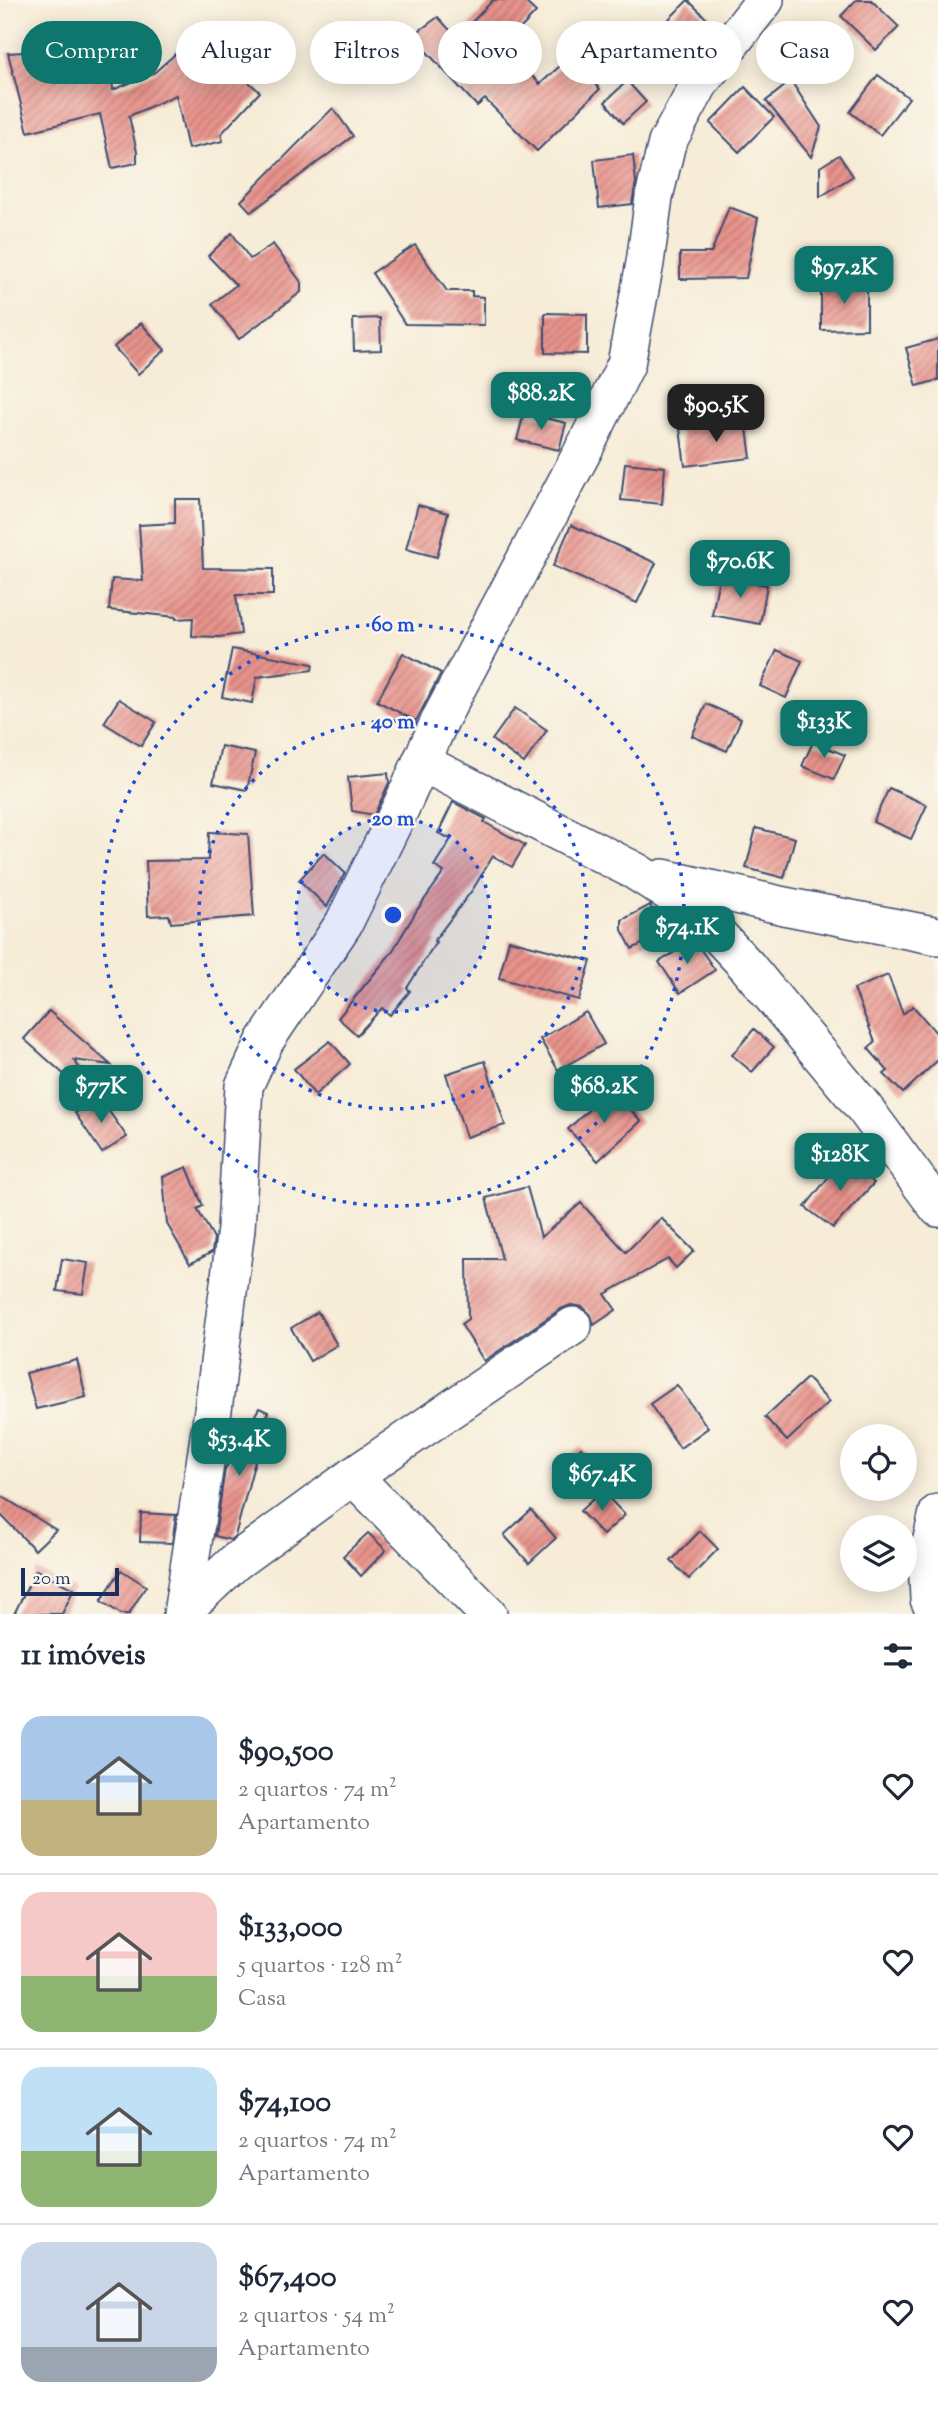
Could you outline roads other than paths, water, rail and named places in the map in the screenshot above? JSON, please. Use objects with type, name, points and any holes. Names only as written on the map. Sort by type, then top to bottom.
[{"type":"street","points":[[183,1612],[212,1418],[236,1229],[244,1086],[265,1041],[344,923],[467,666],[585,447],[626,364],[654,197],[667,143],[701,81],[765,0]]},
{"type":"street","points":[[421,762],[635,871],[692,907],[747,966],[865,1109],[938,1208]]},
{"type":"street","points":[[635,871],[784,906],[938,936]]},
{"type":"street","points":[[183,1612],[235,1562],[353,1476],[573,1326]]},
{"type":"street","points":[[353,1476],[488,1614]]},
{"type":"street","points":[[936,1614],[929,1599],[927,1560],[938,1513]]}]
